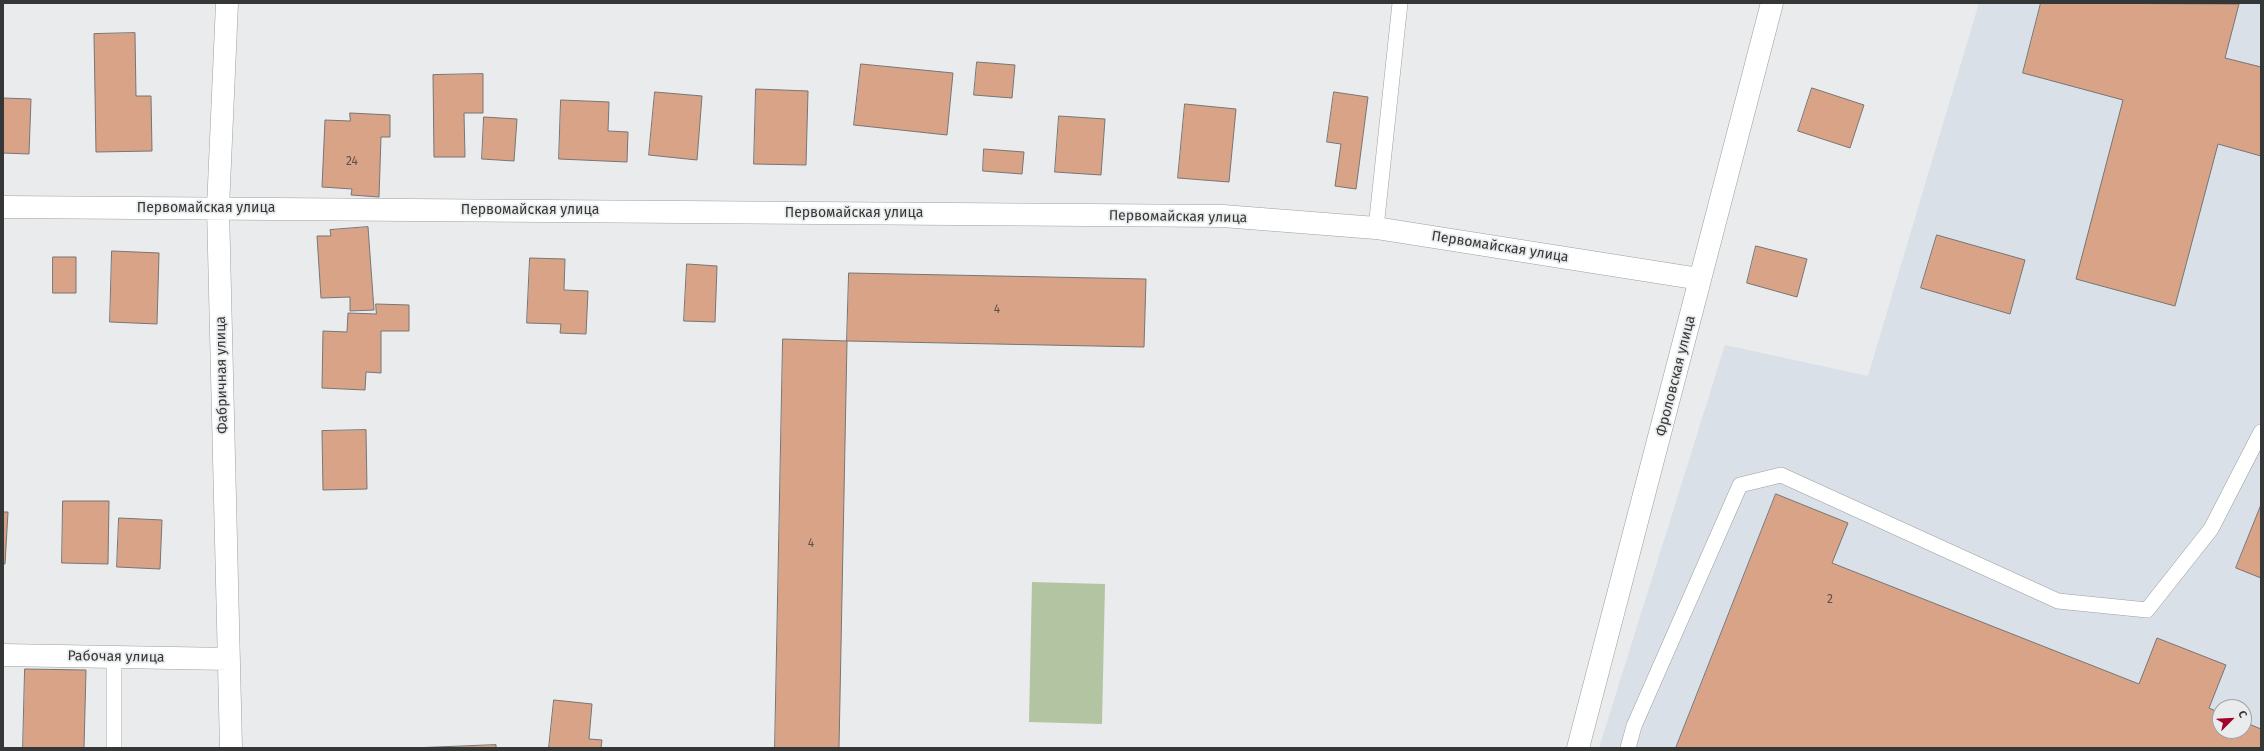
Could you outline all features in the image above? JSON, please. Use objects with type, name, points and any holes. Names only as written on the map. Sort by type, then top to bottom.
[{"type":"street","name":"Фабричная улица","points":[[227,3],[218,208],[231,748]]},
{"type":"street","name":"Фроловская улица","points":[[1578,748],[1772,3]]},
{"type":"street","name":"Первомайская улица","points":[[3,207],[1223,216],[1376,228],[1700,279]]},
{"type":"street","name":"Рабочая улица","points":[[3,655],[230,659]]},
{"type":"lane","points":[[1376,228],[1400,3]]},
{"type":"lane","points":[[1628,748],[1634,726],[1740,485],[1781,475],[2058,601],[2146,610],[2212,529],[2261,432]]},
{"type":"lane","points":[[114,657],[114,748]]},
{"type":"shaded area","points":[[1979,3],[2261,3],[2261,748],[1599,748],[1725,345],[1868,376]]},
{"type":"green space","points":[[1032,582],[1105,584],[1102,724],[1029,722]]},
{"type":"building","points":[[2041,3],[2239,4],[2225,58],[2261,67],[2261,156],[2218,144],[2175,306],[2076,279],[2123,100],[2023,73]]},
{"type":"building","points":[[135,33],[136,96],[151,96],[152,151],[96,152],[94,34]]},
{"type":"building","points":[[977,62],[1015,65],[1012,98],[974,95]]},
{"type":"building","points":[[861,64],[953,73],[947,135],[854,125]]},
{"type":"building","points":[[483,74],[483,113],[464,113],[465,157],[434,157],[433,75]]},
{"type":"building","points":[[1812,88],[1864,105],[1850,148],[1798,131]]},
{"type":"building","points":[[756,89],[808,91],[806,165],[754,164]]},
{"type":"building","points":[[655,92],[702,96],[697,160],[649,155]]},
{"type":"building","points":[[1334,92],[1368,97],[1356,189],[1335,186],[1341,144],[1327,142]]},
{"type":"building","points":[[3,98],[31,99],[29,154],[3,153]]},
{"type":"building","points":[[561,100],[609,102],[608,131],[628,132],[627,162],[559,159]]},
{"type":"building","points":[[1185,104],[1236,109],[1229,182],[1178,178]]},
{"type":"building","points":[[350,113],[390,115],[390,137],[381,137],[379,197],[351,195],[352,189],[322,187],[325,120],[350,121]]},
{"type":"building","points":[[1059,116],[1105,119],[1101,175],[1055,172]]},
{"type":"building","points":[[484,117],[517,119],[514,161],[482,159]]},
{"type":"building","points":[[984,149],[1024,152],[1022,174],[983,171]]},
{"type":"building","points":[[368,227],[374,310],[350,311],[350,297],[321,298],[317,236],[331,236],[330,230]]},
{"type":"building","points":[[1937,235],[2025,260],[2010,314],[1921,288]]},
{"type":"building","points":[[1756,246],[1807,259],[1797,297],[1747,283]]},
{"type":"building","points":[[112,251],[159,253],[157,324],[110,322]]},
{"type":"building","points":[[53,257],[76,257],[76,293],[53,293]]},
{"type":"building","points":[[530,258],[565,259],[564,290],[588,291],[586,334],[560,333],[561,324],[527,323]]},
{"type":"building","points":[[687,264],[717,266],[715,322],[684,321]]},
{"type":"building","points":[[849,273],[1146,279],[1144,347],[847,341]]},
{"type":"building","points":[[376,304],[409,305],[409,331],[381,331],[381,373],[366,372],[365,390],[322,388],[323,331],[347,332],[348,313],[376,314]]},
{"type":"building","points":[[783,339],[847,341],[839,748],[775,748]]},
{"type":"building","points":[[366,430],[367,489],[323,490],[322,431]]},
{"type":"building","points":[[1776,494],[1848,523],[1832,563],[2139,684],[2157,638],[2226,665],[2209,708],[2212,709],[2212,739],[2252,739],[2252,725],[2261,729],[2261,748],[1676,748]]},
{"type":"building","points":[[63,501],[109,501],[108,564],[62,563]]},
{"type":"building","points":[[2261,505],[2261,578],[2236,568]]},
{"type":"building","points":[[3,512],[8,512],[5,564],[3,564]]},
{"type":"building","points":[[119,518],[162,520],[160,569],[117,567]]},
{"type":"building","points":[[25,669],[86,670],[84,748],[23,748]]},
{"type":"building","points":[[554,700],[592,704],[589,739],[602,740],[601,748],[549,748]]},
{"type":"building","points":[[496,745],[496,748],[412,748]]}]
